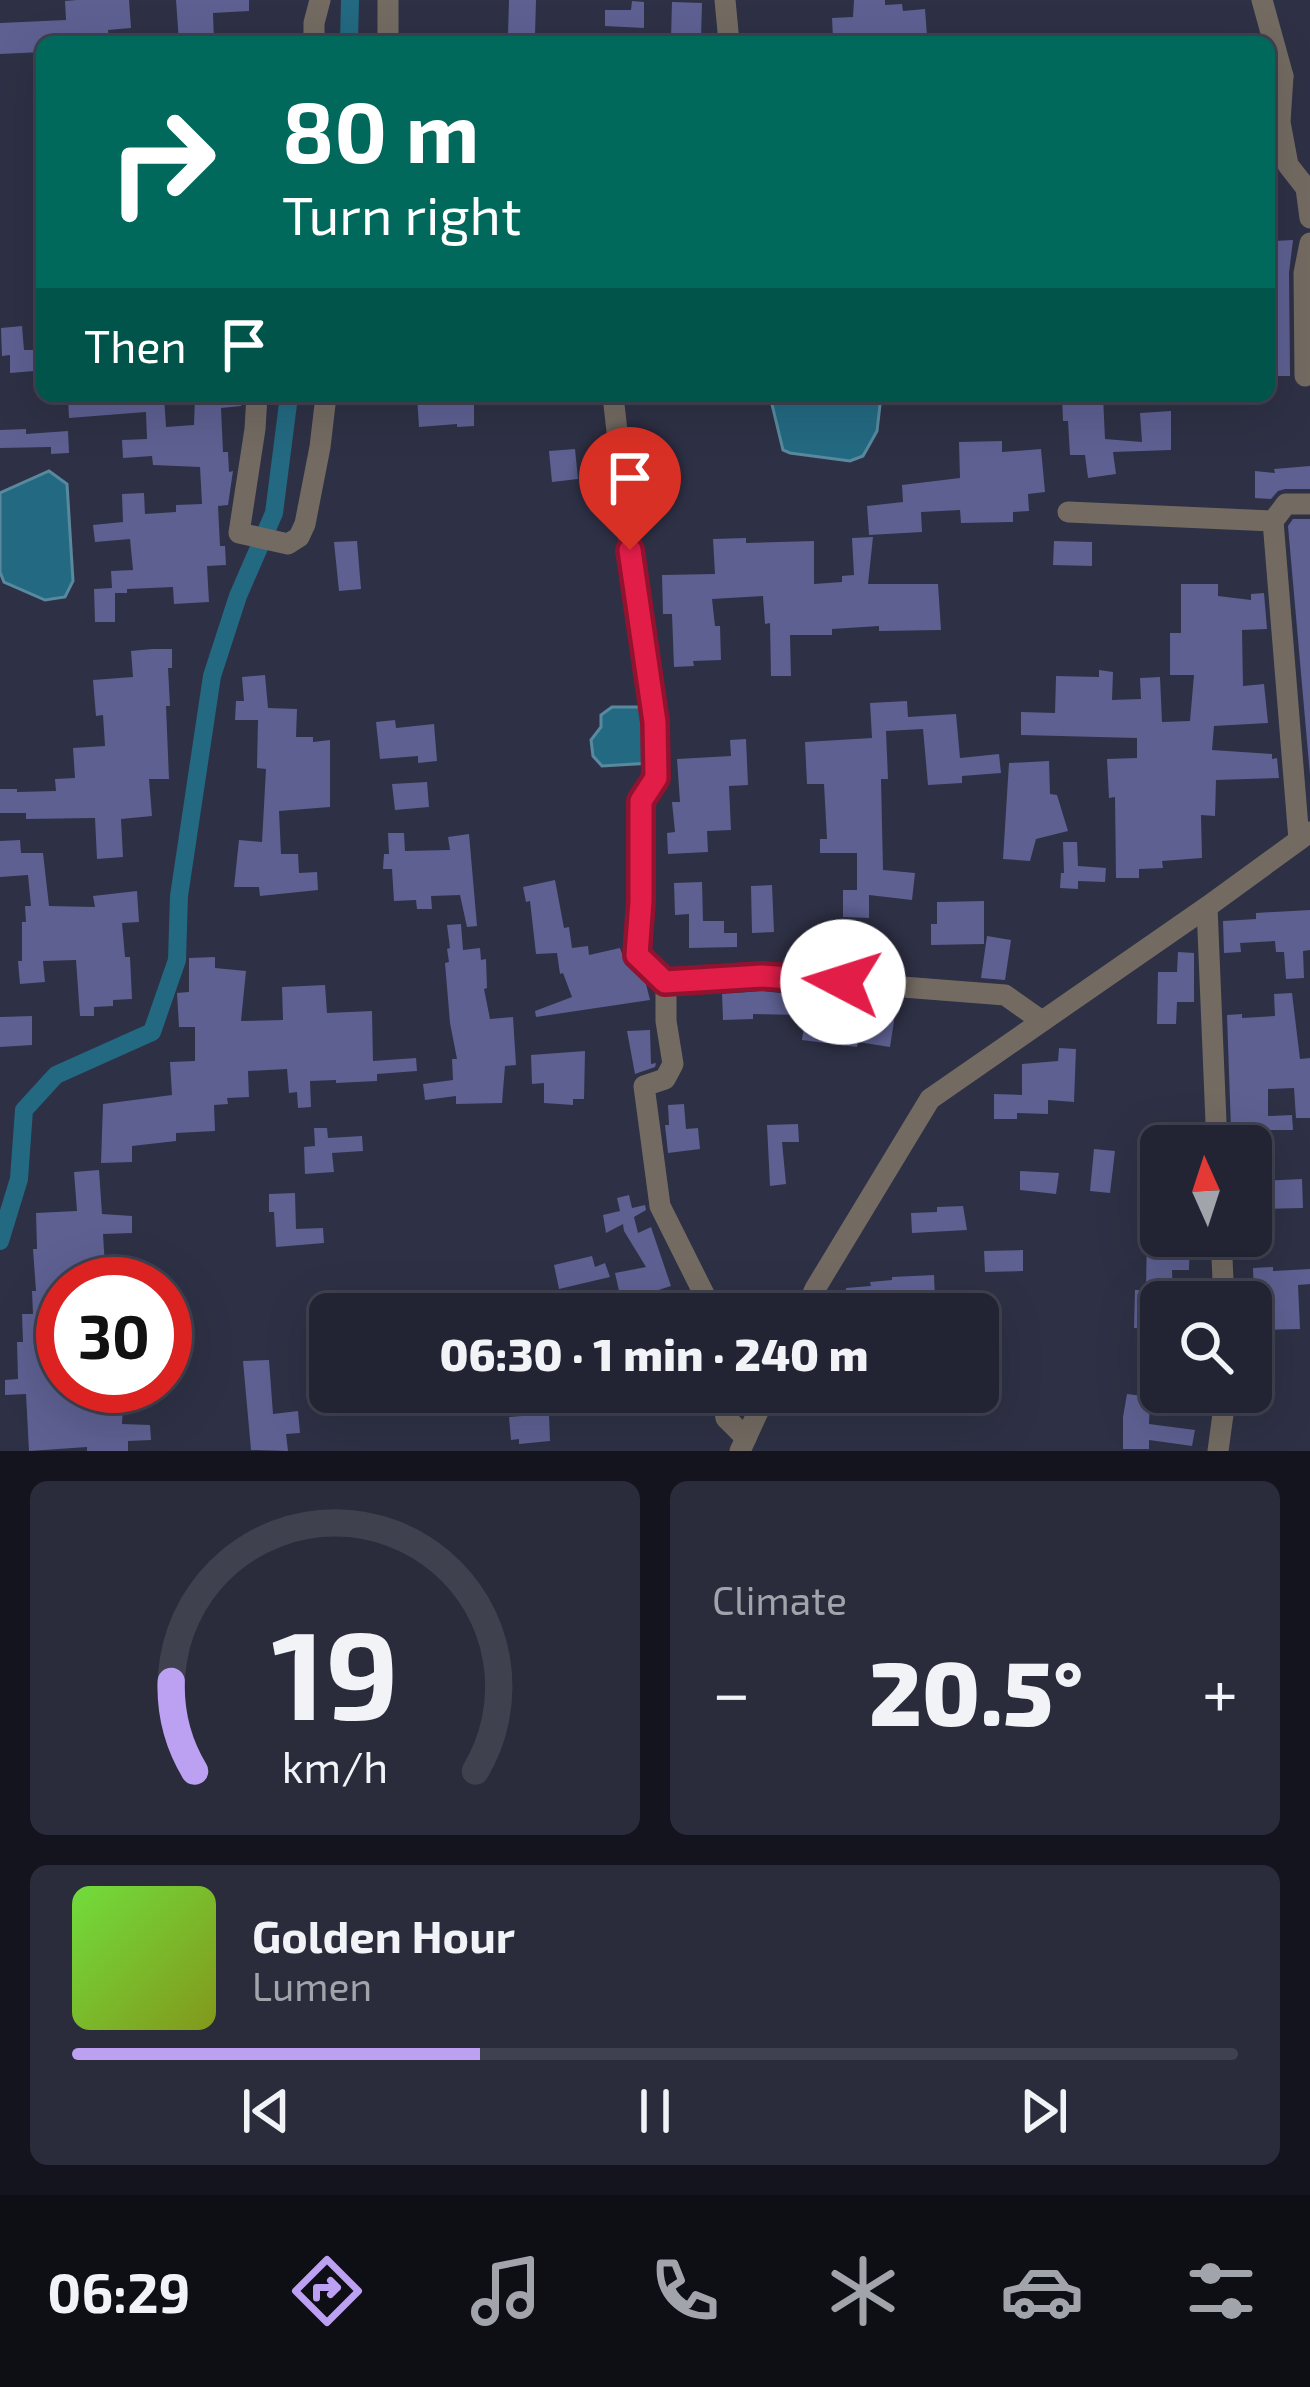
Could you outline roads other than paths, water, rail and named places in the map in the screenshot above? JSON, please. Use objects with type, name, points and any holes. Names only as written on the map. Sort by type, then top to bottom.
[{"type":"street","points":[[314,36],[320,0]]},
{"type":"street","points":[[388,0],[388,36]]},
{"type":"street","points":[[725,0],[728,36]]},
{"type":"street","points":[[1262,0],[1269,36]]},
{"type":"street","points":[[1276,76],[1288,165],[1306,188],[1310,218]]},
{"type":"street","points":[[1305,376],[1304,273],[1310,243]]},
{"type":"street","points":[[256,402],[239,533],[289,544],[305,524],[325,402]]},
{"type":"street","points":[[614,402],[655,722],[656,778],[641,801],[637,955],[665,982],[673,1064],[665,1079],[644,1086],[661,1207],[704,1293]]},
{"type":"street","points":[[813,1293],[930,1099],[1304,836],[1273,520],[1286,504],[1310,504]]},
{"type":"street","points":[[1069,512],[1273,520]]},
{"type":"street","points":[[1207,908],[1216,1125]]},
{"type":"street","points":[[665,982],[762,976],[1005,995],[1042,1022]]},
{"type":"street","points":[[725,1413],[743,1444]]},
{"type":"street","points":[[743,1444],[757,1413]]},
{"type":"street","points":[[1218,1451],[1223,1413]]},
{"type":"water","points":[[771,402],[880,402],[877,431],[863,456],[850,461],[783,450]]},
{"type":"water","points":[[49,471],[67,484],[73,581],[65,597],[45,600],[4,582],[0,493]]},
{"type":"water","points":[[612,707],[647,707],[651,763],[602,766],[593,756],[591,740],[601,727],[601,715]]},
{"type":"waterway","points":[[349,36],[350,0]]},
{"type":"waterway","points":[[0,1241],[19,1179],[24,1110],[56,1075],[152,1032],[177,960],[179,896],[212,676],[238,596],[274,513],[288,402]]}]
